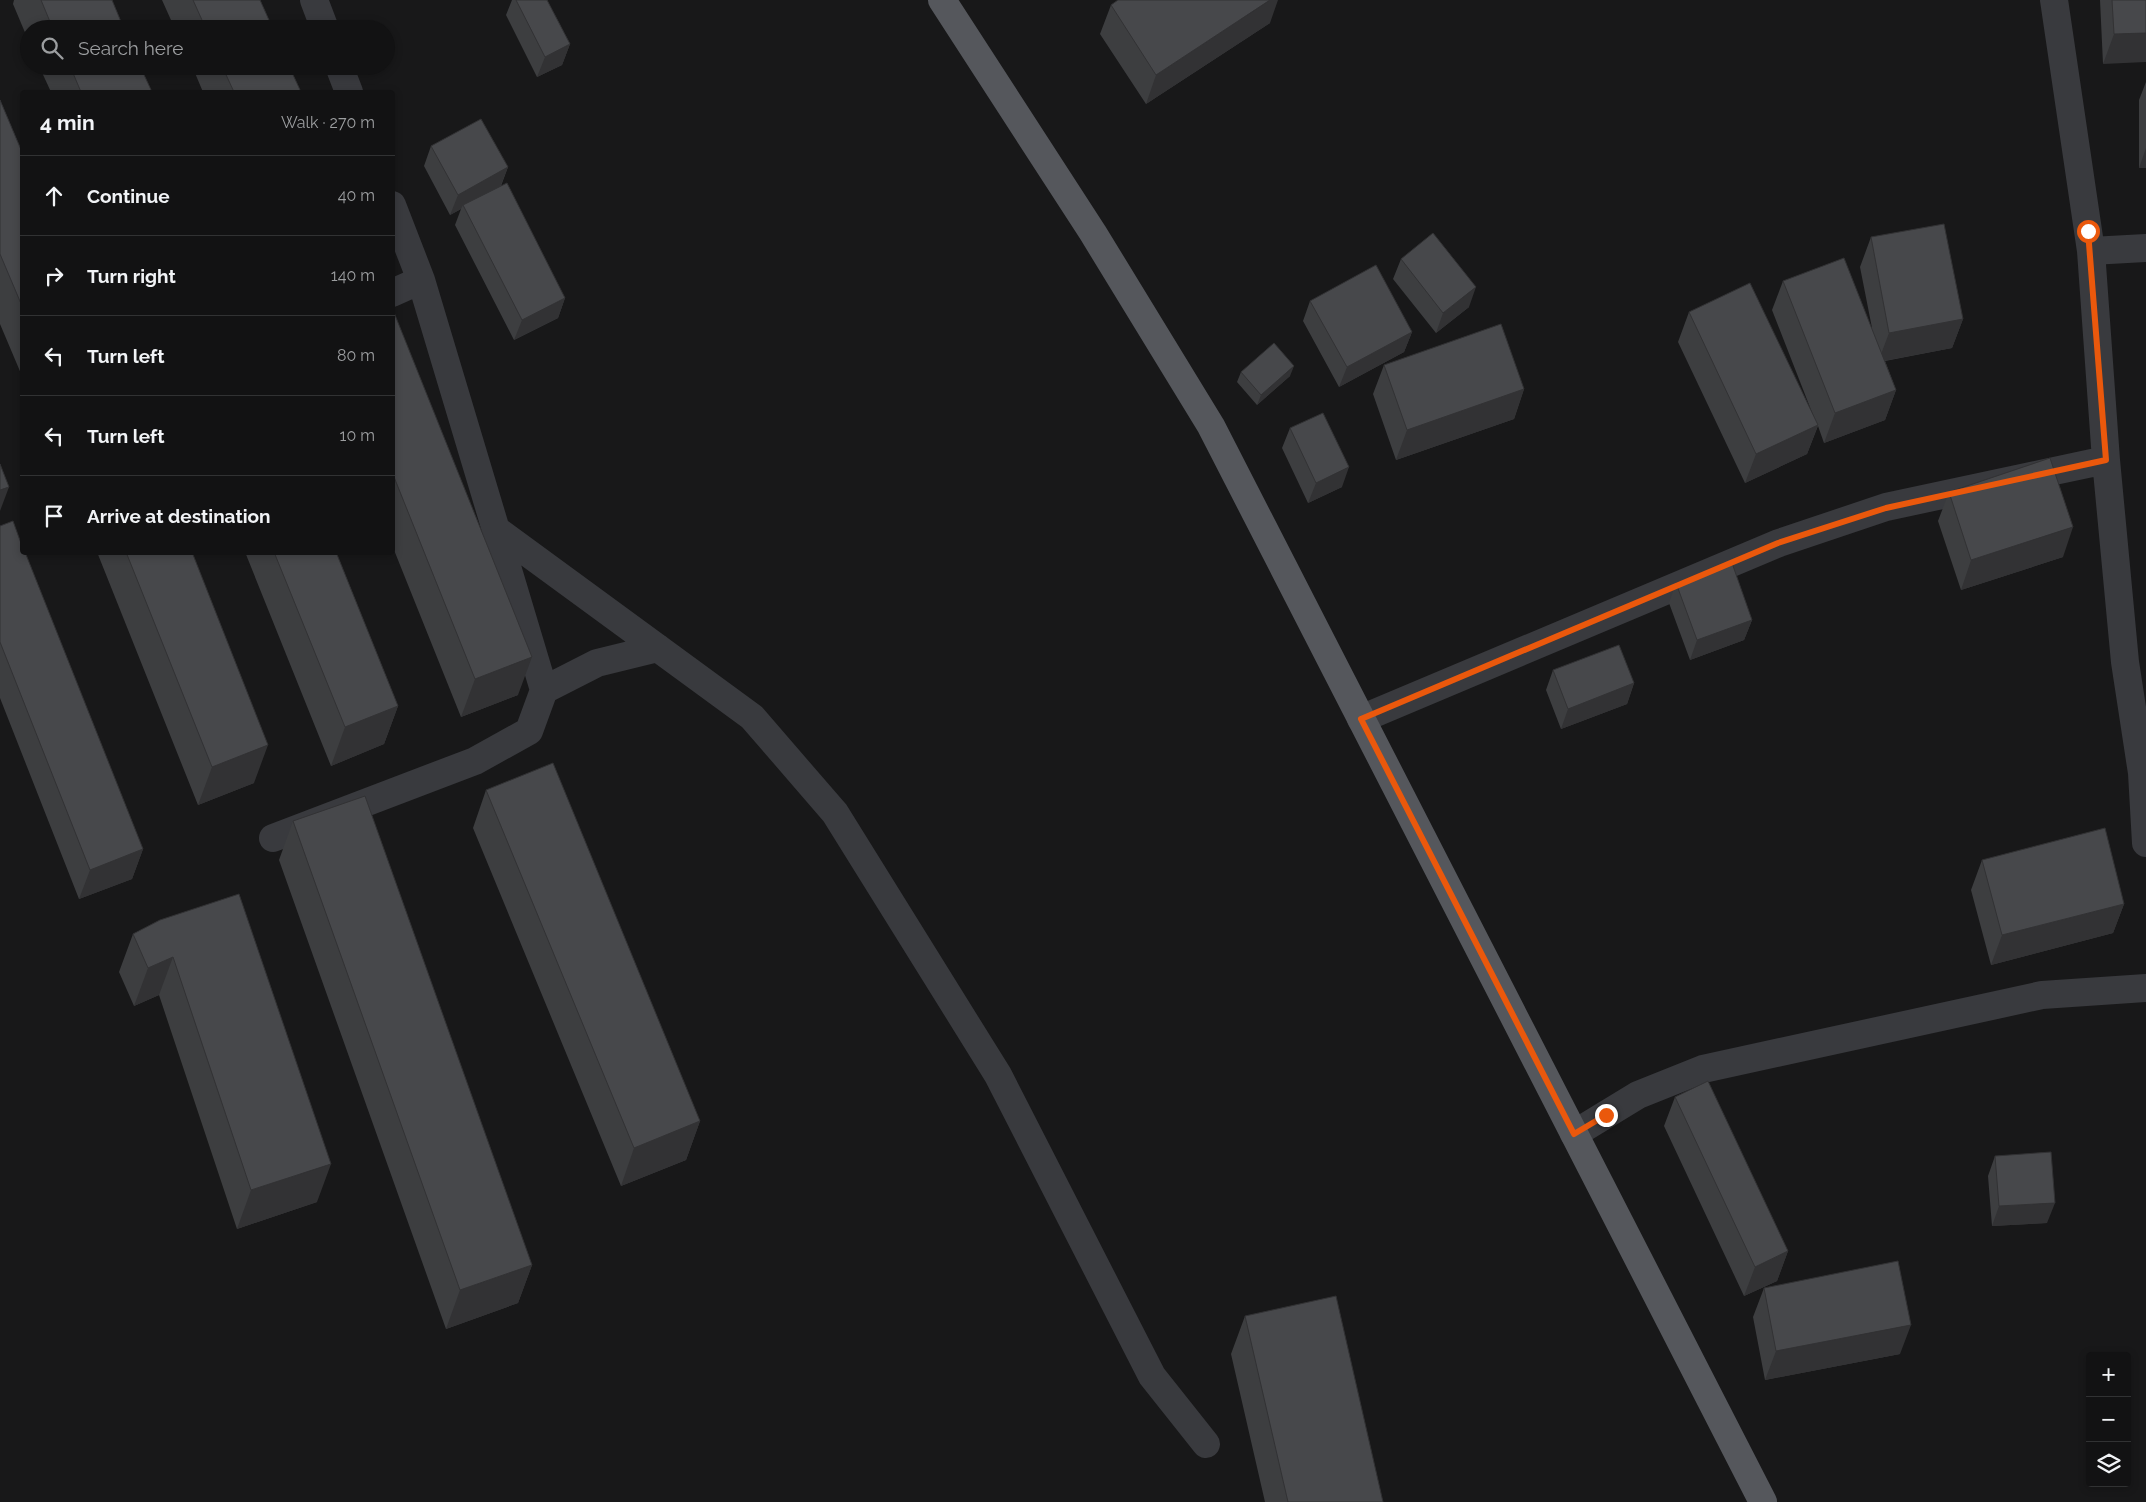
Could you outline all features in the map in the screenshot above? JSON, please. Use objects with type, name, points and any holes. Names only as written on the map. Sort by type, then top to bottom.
[{"type":"main road","points":[[942,0],[1093,233],[1211,426],[1763,1502]]},
{"type":"street","points":[[314,0],[322,20]]},
{"type":"street","points":[[2054,0],[2091,251],[2106,460],[2125,662],[2142,774],[2146,842]]},
{"type":"street","points":[[343,75],[349,90]]},
{"type":"street","points":[[273,838],[475,761],[529,731],[544,690],[498,531],[421,280],[395,214]]},
{"type":"street","points":[[2091,251],[2146,248]]},
{"type":"street","points":[[395,292],[421,280]]},
{"type":"street","points":[[1361,719],[1778,543],[1886,508],[2106,460]]},
{"type":"street","points":[[498,531],[752,717],[835,813],[998,1076],[1152,1376],[1206,1444]]},
{"type":"street","points":[[544,690],[597,662],[658,648]]},
{"type":"street","points":[[1574,1134],[1638,1095],[1703,1069],[2042,996],[2146,988]]},
{"type":"building","points":[[41,0],[112,0],[120,20],[49,20]]},
{"type":"building","points":[[193,0],[260,0],[269,20],[202,20]]},
{"type":"building","points":[[516,0],[547,0],[570,44],[545,57]]},
{"type":"building","points":[[1118,0],[1270,0],[1156,75],[1111,5]]},
{"type":"building","points":[[2112,0],[2146,0],[2146,33],[2114,34]]},
{"type":"building","points":[[74,75],[144,75],[151,90],[80,90]]},
{"type":"building","points":[[226,75],[293,75],[300,90],[233,90]]},
{"type":"building","points":[[0,100],[20,147],[20,301],[0,254]]},
{"type":"building","points":[[481,119],[508,167],[458,195],[431,146]]},
{"type":"building","points":[[507,183],[565,298],[522,320],[463,205]]},
{"type":"building","points":[[1944,224],[1963,319],[1889,333],[1871,237]]},
{"type":"building","points":[[1433,233],[1476,287],[1443,313],[1401,259]]},
{"type":"building","points":[[1844,258],[1896,390],[1835,413],[1783,281]]},
{"type":"building","points":[[1376,265],[1412,332],[1347,367],[1310,301]]},
{"type":"building","points":[[1750,283],[1818,425],[1756,454],[1689,312]]},
{"type":"building","points":[[395,315],[532,657],[475,679],[395,479]]},
{"type":"building","points":[[1501,324],[1524,389],[1407,430],[1384,365]]},
{"type":"building","points":[[1274,343],[1294,366],[1261,395],[1241,372]]},
{"type":"building","points":[[1323,413],[1349,467],[1316,483],[1290,428]]},
{"type":"building","points":[[2050,458],[2073,527],[1971,560],[1949,492]]},
{"type":"building","points":[[0,464],[9,487],[0,490]]},
{"type":"building","points":[[13,521],[20,540],[20,555],[26,555],[143,849],[90,870],[0,642],[0,526]]},
{"type":"building","points":[[127,555],[193,555],[268,745],[212,767]]},
{"type":"building","points":[[275,555],[337,555],[398,706],[345,727]]},
{"type":"building","points":[[1732,563],[1752,620],[1697,640],[1676,583]]},
{"type":"building","points":[[1619,645],[1634,683],[1568,709],[1553,670]]},
{"type":"building","points":[[553,763],[700,1121],[634,1148],[486,790]]},
{"type":"building","points":[[365,796],[532,1265],[460,1290],[293,821]]},
{"type":"building","points":[[2105,828],[2124,904],[2002,935],[1982,860]]},
{"type":"building","points":[[239,894],[331,1164],[251,1190],[173,957],[148,968],[133,934],[160,920]]},
{"type":"building","points":[[1708,1081],[1788,1251],[1755,1267],[1675,1097]]},
{"type":"building","points":[[2051,1152],[2055,1203],[1999,1206],[1995,1156]]},
{"type":"building","points":[[1898,1261],[1911,1325],[1776,1351],[1764,1288]]},
{"type":"building","points":[[1336,1296],[1383,1502],[1288,1502],[1245,1316]]},
{"type":"route","points":[[1606,1115],[1574,1134],[1361,719],[1778,543],[1886,508],[2106,460],[2088,231]]}]
